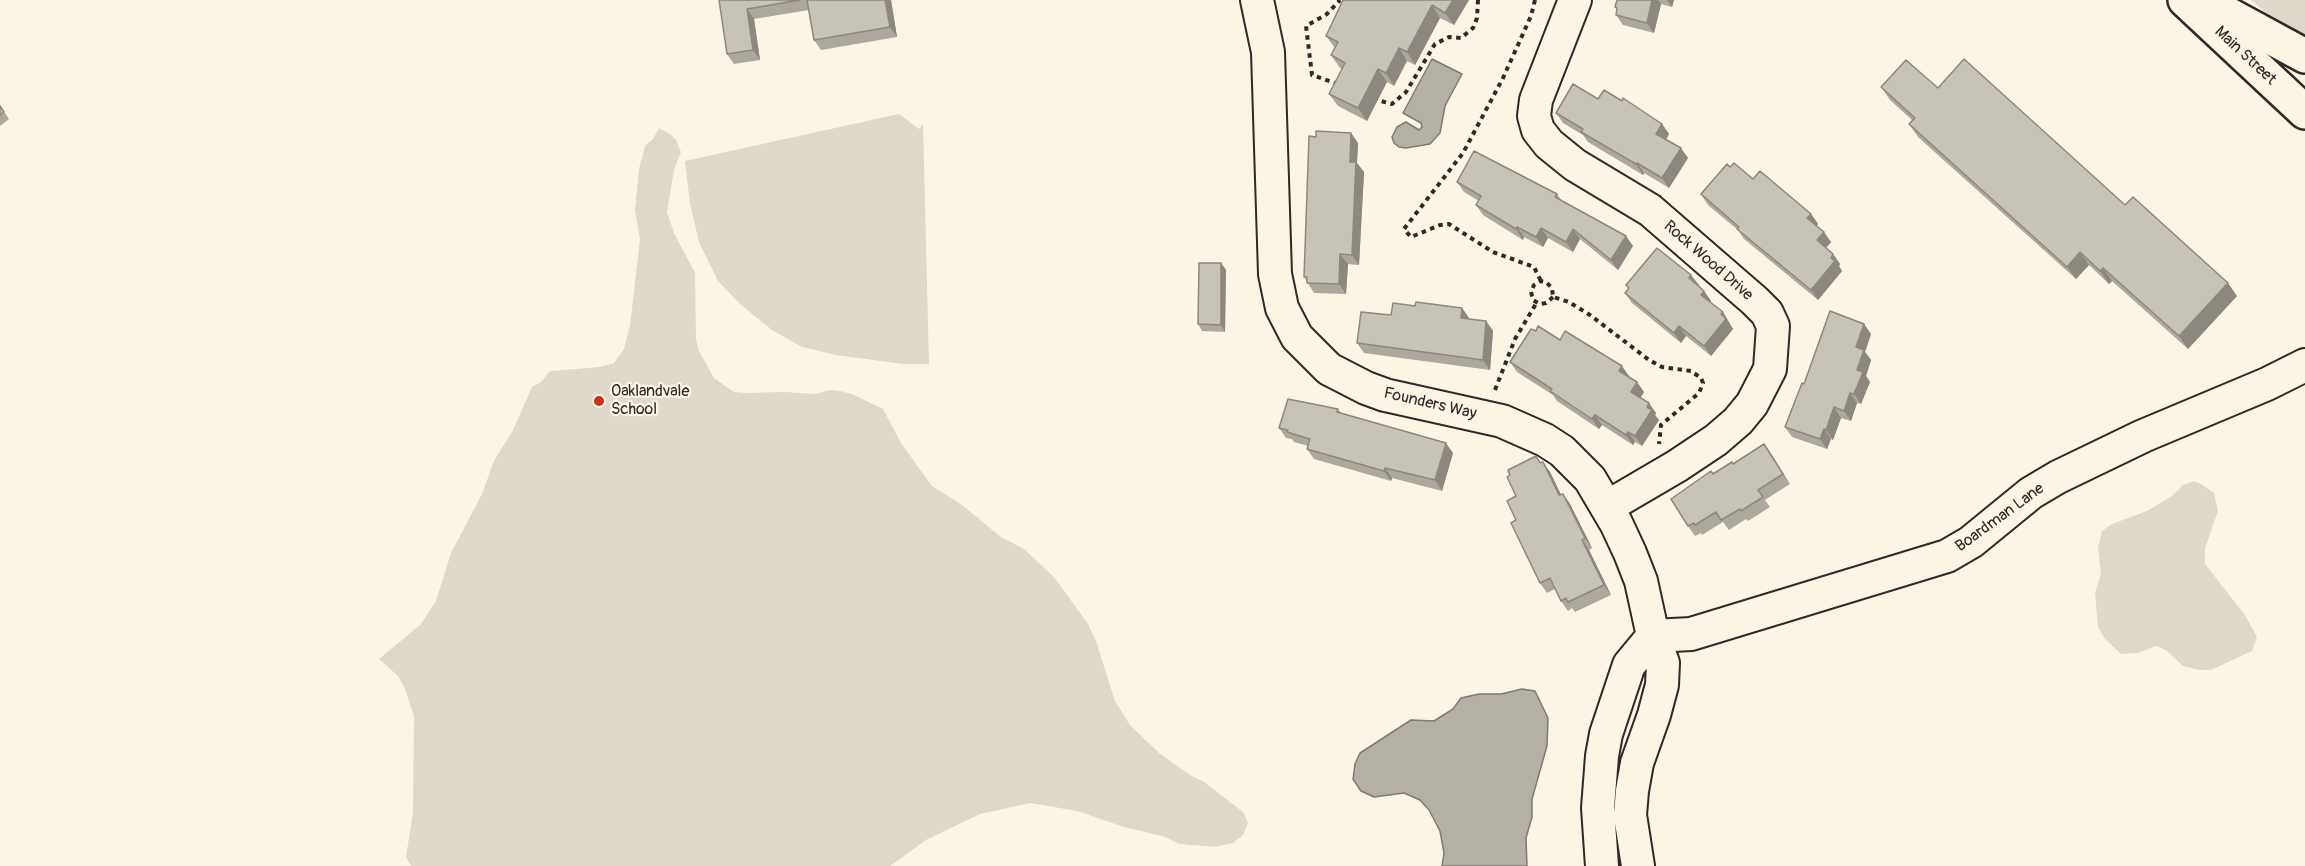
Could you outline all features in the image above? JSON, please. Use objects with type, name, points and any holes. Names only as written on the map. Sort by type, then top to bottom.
[{"type":"main road","name":"Main Street","points":[[2185,0],[2305,112]]},
{"type":"main road","points":[[2202,0],[2305,56]]},
{"type":"street","name":"Founders Way","points":[[1257,0],[1268,52],[1275,274],[1279,299],[1297,337],[1329,369],[1385,395],[1485,417],[1530,432],[1562,451],[1590,479],[1616,523],[1641,581],[1653,636],[1663,663],[1662,686],[1637,763],[1632,790],[1630,815],[1638,866]]},
{"type":"street","name":"Rock Wood Drive","points":[[1575,0],[1536,100],[1534,116],[1538,130],[1562,155],[1650,210],[1755,301],[1767,313],[1773,326],[1770,369],[1752,404],[1738,421],[1716,440],[1677,466],[1607,507]]},
{"type":"street","name":"Boardman Lane","points":[[1653,636],[1691,634],[1941,558],[1971,542],[2031,493],[2058,477],[2106,453],[2267,384],[2305,365]]},
{"type":"street","name":"Boardman Lane","points":[[2267,384],[2305,383]]},
{"type":"street","points":[[1602,866],[1598,808],[1606,734],[1629,665],[1653,636]]},
{"type":"path","points":[[1340,0],[1327,14],[1306,26],[1312,75],[1347,87]]},
{"type":"path","points":[[1364,96],[1392,104],[1406,92],[1435,44],[1449,38],[1461,38],[1473,28],[1477,18],[1478,0]]},
{"type":"path","points":[[1535,0],[1531,16],[1503,78],[1464,153],[1404,229],[1411,237],[1440,225],[1449,224],[1493,252],[1534,267],[1540,281]]},
{"type":"path","points":[[1540,281],[1546,282],[1552,288],[1553,297],[1546,303],[1537,302],[1533,300],[1531,292],[1534,285],[1540,281]]},
{"type":"path","points":[[1553,297],[1569,302],[1590,315],[1649,360],[1662,367],[1691,371],[1701,378],[1703,383],[1699,393],[1661,425],[1658,450]]},
{"type":"path","points":[[1485,417],[1510,348],[1537,302]]},
{"type":"shaded area","points":[[2251,0],[2305,0],[2305,39],[2279,24]]},
{"type":"shaded area","points":[[1432,59],[1462,74],[1445,106],[1440,133],[1430,144],[1399,147],[1394,143],[1392,137],[1397,127],[1406,122],[1419,130],[1422,127],[1421,123],[1403,113]]},
{"type":"shaded area","points":[[899,114],[919,129],[923,124],[929,364],[903,364],[836,355],[802,347],[772,330],[740,304],[718,281],[699,242],[690,204],[685,161]]},
{"type":"shaded area","points":[[659,128],[676,140],[681,152],[674,170],[667,212],[674,233],[695,273],[696,339],[699,351],[714,378],[734,392],[815,394],[830,390],[840,391],[852,394],[883,409],[901,443],[932,486],[962,505],[1001,537],[1024,549],[1054,577],[1088,624],[1096,641],[1115,701],[1130,725],[1159,753],[1204,782],[1243,812],[1248,823],[1243,835],[1233,843],[1215,847],[1180,844],[1162,836],[1124,827],[1077,811],[1031,803],[980,814],[926,840],[890,866],[411,866],[406,857],[413,812],[414,716],[398,676],[379,659],[421,624],[436,601],[451,553],[482,494],[494,461],[513,430],[532,387],[541,382],[550,371],[600,367],[614,363],[624,349],[630,326],[640,239],[635,210],[639,169],[645,146],[653,139]]},
{"type":"shaded area","points":[[2194,481],[2214,493],[2218,511],[2205,548],[2205,564],[2245,615],[2257,637],[2252,651],[2211,670],[2198,670],[2183,666],[2166,650],[2156,646],[2138,653],[2121,654],[2105,639],[2098,627],[2095,593],[2101,574],[2098,548],[2102,531],[2112,524],[2147,511],[2172,496],[2183,485]]},
{"type":"shaded area","points":[[1522,689],[1535,691],[1548,718],[1547,746],[1532,799],[1532,817],[1526,838],[1527,866],[1442,866],[1444,853],[1440,831],[1429,810],[1420,800],[1404,793],[1374,797],[1361,791],[1353,779],[1355,764],[1360,753],[1411,720],[1434,721],[1453,709],[1461,698],[1479,694],[1501,694]]},
{"type":"building","points":[[719,0],[800,0],[747,9],[753,50],[727,54]]},
{"type":"building","points":[[807,0],[885,0],[890,27],[814,40]]},
{"type":"building","points":[[1343,0],[1453,0],[1445,13],[1432,5],[1407,52],[1399,48],[1386,73],[1378,69],[1358,108],[1329,94],[1345,63],[1331,55],[1338,42],[1326,36]]},
{"type":"building","points":[[1617,0],[1652,0],[1647,23],[1616,15]]},
{"type":"building","points":[[1964,59],[2125,205],[2133,197],[2228,283],[2179,336],[2103,268],[2100,271],[2080,252],[2067,267],[1909,124],[1915,118],[1881,87],[1906,60],[1938,88]]},
{"type":"building","points":[[1573,84],[1598,99],[1604,90],[1622,101],[1623,98],[1662,124],[1656,134],[1681,148],[1662,178],[1581,132],[1583,129],[1556,113]]},
{"type":"building","points":[[1316,131],[1351,133],[1350,162],[1356,162],[1352,255],[1340,254],[1339,284],[1307,283],[1307,277],[1304,277],[1309,136],[1316,137]]},
{"type":"building","points":[[1474,151],[1557,194],[1555,197],[1626,236],[1611,260],[1573,229],[1566,242],[1541,228],[1536,237],[1517,227],[1516,229],[1476,205],[1481,196],[1457,182]]},
{"type":"building","points":[[1734,163],[1753,179],[1760,171],[1811,214],[1807,218],[1824,232],[1817,240],[1833,254],[1831,258],[1835,261],[1811,290],[1737,229],[1739,227],[1701,194],[1727,164],[1730,167]]},
{"type":"building","points":[[1657,248],[1691,275],[1689,278],[1704,291],[1701,295],[1723,312],[1721,314],[1726,319],[1704,346],[1679,326],[1674,333],[1625,293],[1629,288],[1626,285]]},
{"type":"building","points":[[1199,263],[1221,263],[1221,325],[1198,324]]},
{"type":"building","points":[[1416,302],[1462,308],[1461,318],[1486,321],[1483,360],[1357,343],[1361,312],[1391,315],[1393,303],[1415,306]]},
{"type":"building","points":[[1830,311],[1864,324],[1856,347],[1864,350],[1857,370],[1863,372],[1854,394],[1850,393],[1844,411],[1834,407],[1826,430],[1824,429],[1820,439],[1785,427],[1802,383],[1804,384]]},
{"type":"building","points":[[1538,326],[1560,340],[1565,331],[1622,366],[1619,371],[1637,382],[1631,392],[1649,403],[1647,407],[1652,410],[1635,436],[1628,432],[1626,435],[1595,415],[1592,419],[1550,391],[1552,389],[1510,362],[1531,329],[1536,331]]},
{"type":"building","points":[[1288,399],[1338,409],[1337,412],[1446,443],[1435,480],[1385,468],[1384,471],[1307,449],[1310,439],[1279,428]]},
{"type":"building","points":[[1764,444],[1783,474],[1758,490],[1763,497],[1721,520],[1716,512],[1695,525],[1694,523],[1688,526],[1671,499],[1711,471],[1713,474],[1732,462],[1733,464]]},
{"type":"building","points":[[1536,456],[1540,463],[1543,462],[1559,495],[1563,494],[1585,538],[1582,540],[1604,585],[1568,602],[1566,598],[1561,601],[1550,578],[1540,583],[1511,523],[1516,520],[1507,501],[1516,496],[1507,477],[1510,475],[1508,470]]},
{"type":"place","name":"Oaklandvale School","points":[[599,401]]}]
